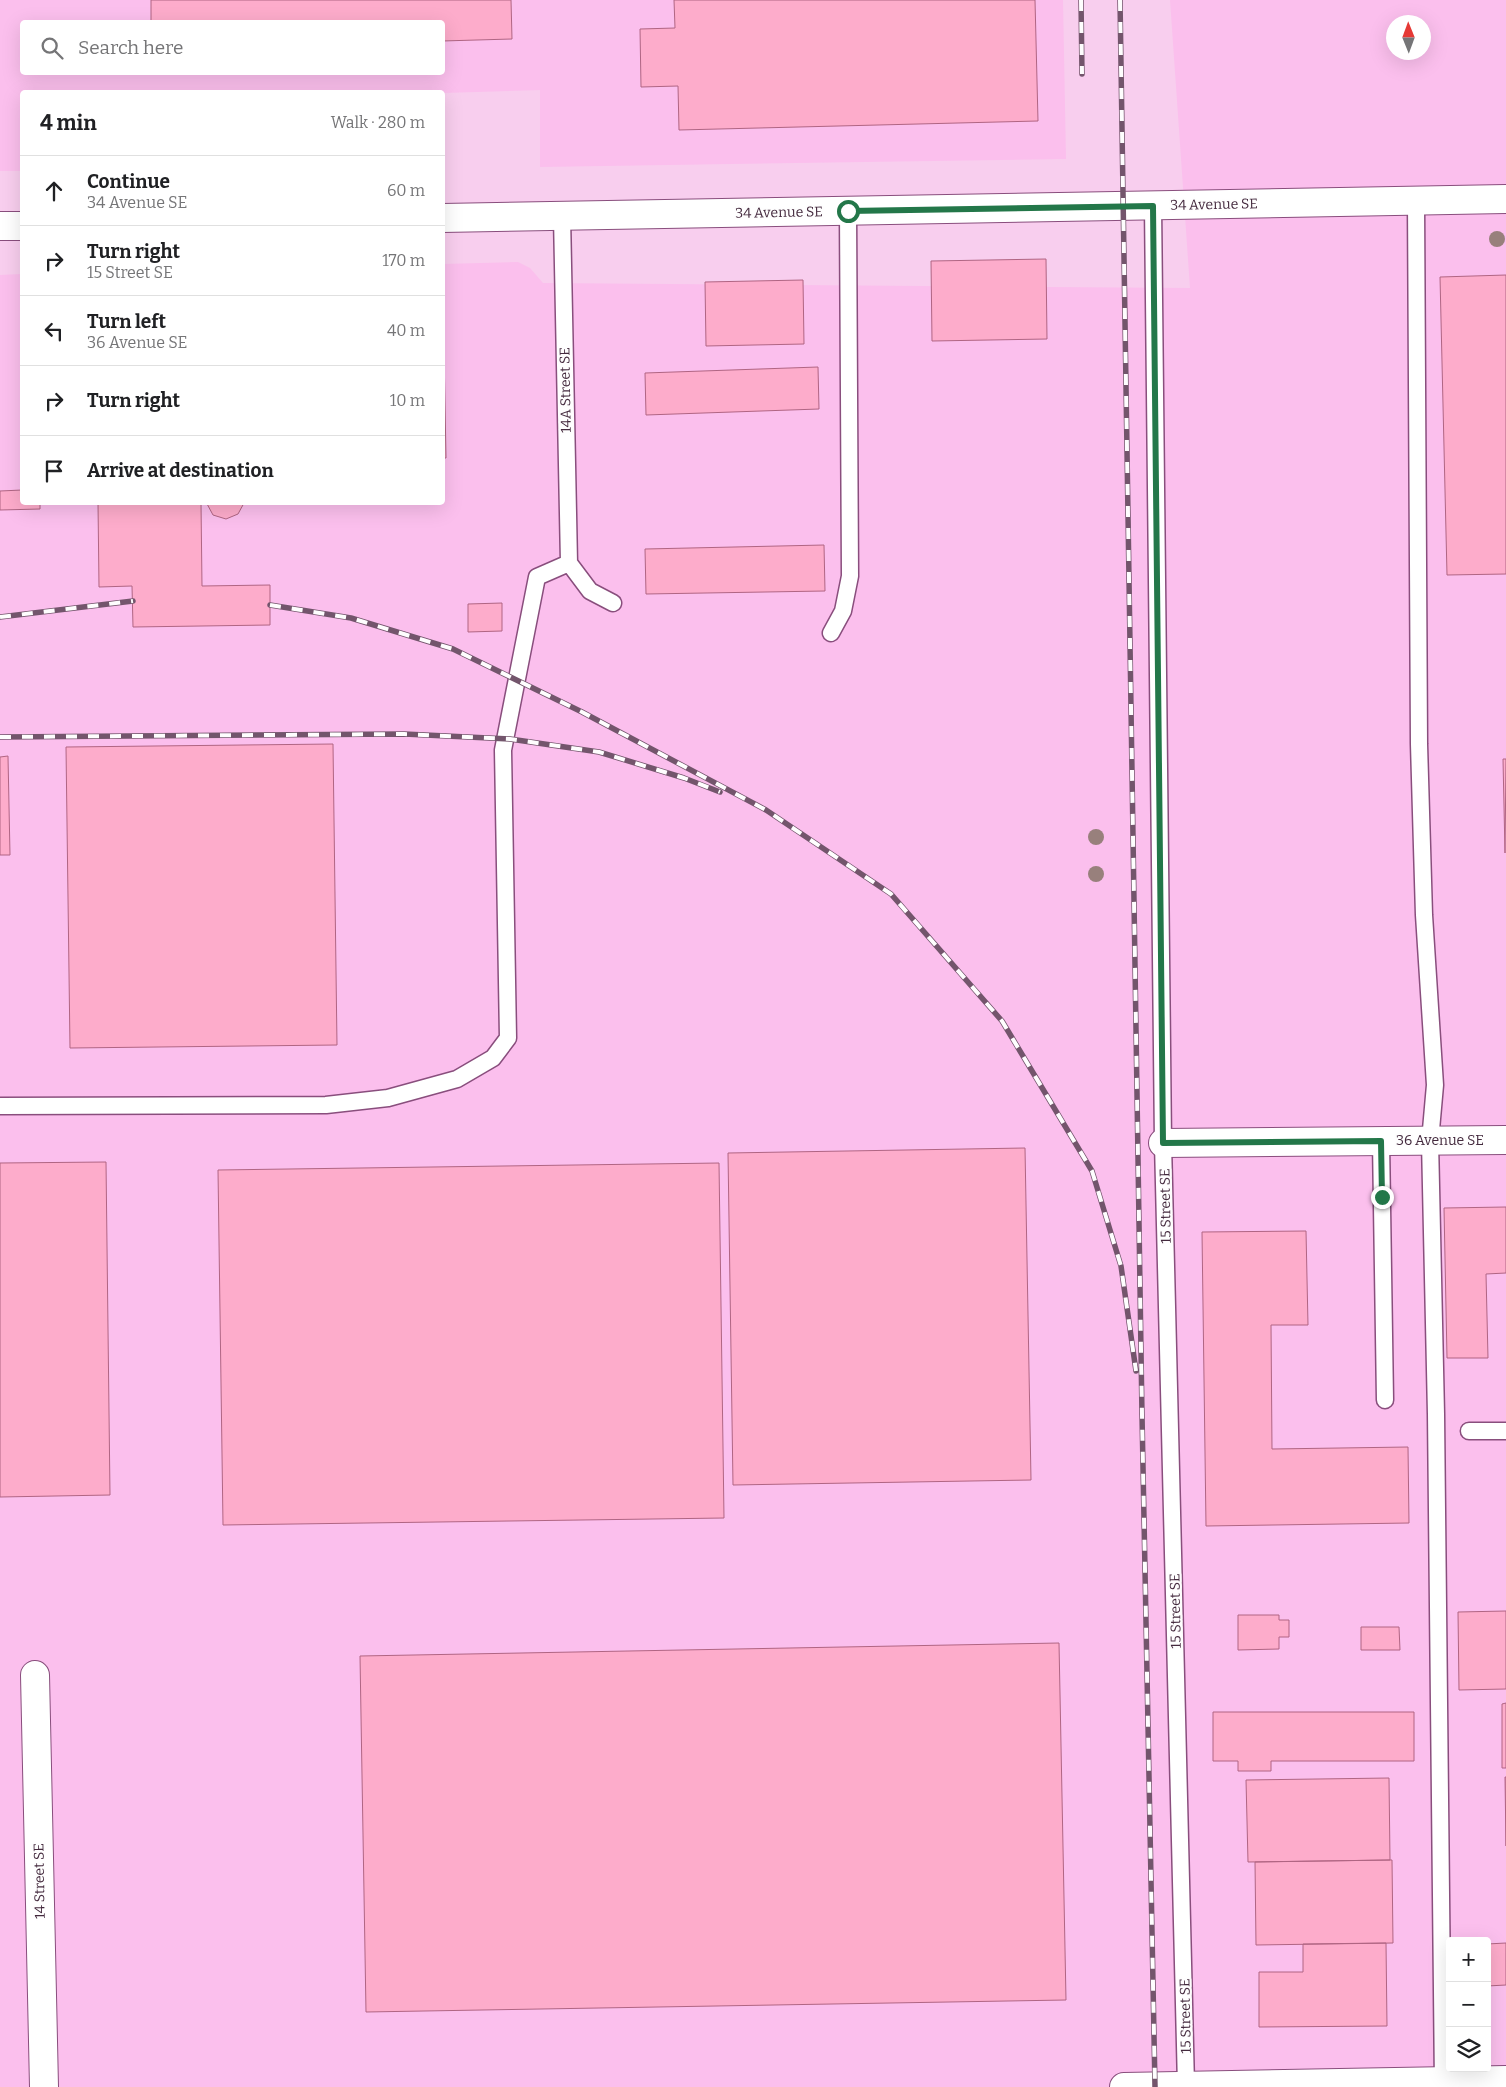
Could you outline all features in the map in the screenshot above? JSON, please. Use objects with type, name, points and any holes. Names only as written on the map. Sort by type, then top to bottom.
[{"type":"street","name":"34 Avenue SE","points":[[445,218],[1506,199]]},
{"type":"street","points":[[0,226],[20,226]]},
{"type":"street","name":"36 Avenue SE","points":[[1163,1143],[1506,1140]]},
{"type":"street","name":"14 Street SE","points":[[35,1675],[44,2087]]},
{"type":"street","points":[[1124,2087],[1404,2085],[1506,2080]]},
{"type":"lane","points":[[1416,201],[1419,744],[1424,915],[1435,1085],[1430,1141],[1436,1404],[1443,2084]]},
{"type":"lane","name":"15 Street SE","points":[[1153,206],[1163,1143],[1180,2086]]},
{"type":"lane","points":[[831,634],[843,612],[850,576],[848,211]]},
{"type":"lane","name":"14A Street SE","points":[[562,216],[569,563]]},
{"type":"lane","points":[[0,1106],[326,1105],[388,1098],[457,1079],[493,1058],[508,1038],[503,750],[538,577],[569,563],[590,591],[613,603]]},
{"type":"lane","points":[[1381,1141],[1385,1400]]},
{"type":"lane","points":[[1469,1431],[1506,1430]]},
{"type":"shaded area","points":[[0,0],[1063,0],[1066,159],[540,167],[540,90],[445,93],[445,90],[20,90],[20,171],[0,171]]},
{"type":"shaded area","points":[[1170,0],[1506,0],[1506,2087],[0,2087],[0,275],[20,274],[20,505],[445,505],[445,264],[518,262],[530,268],[543,283],[1190,288]]},
{"type":"building","points":[[151,0],[511,0],[512,39],[445,41],[445,20],[151,20]]},
{"type":"building","points":[[674,0],[1035,0],[1038,121],[679,130],[678,86],[641,87],[640,29],[675,28]]},
{"type":"building","points":[[1046,259],[1047,339],[932,341],[931,261]]},
{"type":"building","points":[[1506,275],[1506,574],[1447,575],[1440,277]]},
{"type":"building","points":[[803,280],[804,344],[706,346],[705,282]]},
{"type":"building","points":[[818,367],[819,409],[646,415],[645,373]]},
{"type":"building","points":[[445,404],[446,458],[445,458]]},
{"type":"building","points":[[20,490],[20,505],[40,505],[40,509],[0,510],[0,491]]},
{"type":"building","points":[[98,505],[201,505],[202,586],[270,585],[270,625],[133,627],[132,586],[99,587]]},
{"type":"building","points":[[208,505],[243,505],[238,514],[226,519],[213,515]]},
{"type":"building","points":[[824,545],[825,591],[646,594],[645,549]]},
{"type":"building","points":[[502,603],[502,631],[468,632],[468,604]]},
{"type":"building","points":[[333,744],[337,1045],[70,1048],[66,747]]},
{"type":"building","points":[[8,756],[10,855],[0,855],[0,757]]},
{"type":"building","points":[[1503,759],[1506,759],[1505,853]]},
{"type":"building","points":[[1025,1148],[1031,1480],[733,1485],[728,1153]]},
{"type":"building","points":[[106,1162],[110,1495],[0,1497],[0,1163]]},
{"type":"building","points":[[719,1163],[724,1518],[223,1525],[218,1170]]},
{"type":"building","points":[[1506,1207],[1506,1273],[1486,1274],[1488,1358],[1447,1358],[1444,1208]]},
{"type":"building","points":[[1306,1231],[1308,1325],[1271,1325],[1272,1449],[1408,1447],[1409,1523],[1206,1526],[1202,1232]]},
{"type":"building","points":[[1506,1611],[1506,1689],[1459,1690],[1458,1612]]},
{"type":"building","points":[[1238,1615],[1279,1615],[1279,1620],[1289,1620],[1289,1637],[1279,1637],[1279,1649],[1238,1650]]},
{"type":"building","points":[[1361,1627],[1399,1627],[1400,1650],[1361,1650]]},
{"type":"building","points":[[1059,1643],[1066,2000],[366,2012],[360,1656]]},
{"type":"building","points":[[1506,1703],[1506,1768],[1502,1768],[1502,1704]]},
{"type":"building","points":[[1213,1712],[1414,1712],[1414,1761],[1271,1761],[1271,1771],[1238,1771],[1238,1761],[1213,1761]]},
{"type":"building","points":[[1505,1777],[1506,1777],[1506,1846]]},
{"type":"building","points":[[1389,1778],[1390,1860],[1248,1862],[1246,1780]]},
{"type":"building","points":[[1392,1860],[1393,1943],[1256,1945],[1255,1862]]},
{"type":"building","points":[[1386,1943],[1387,2026],[1259,2027],[1259,1972],[1303,1972],[1303,1944]]},
{"type":"building","points":[[1506,1943],[1506,1985],[1491,1986],[1491,1944]]},
{"type":"railway","points":[[1081,0],[1082,74]]},
{"type":"railway","points":[[1120,0],[1142,1415],[1155,2087]]},
{"type":"railway","points":[[0,617],[133,601]]},
{"type":"railway","points":[[270,605],[351,618],[453,649],[582,712],[766,810],[891,894],[1002,1021],[1092,1171],[1121,1266],[1136,1371]]},
{"type":"railway","points":[[0,737],[404,734],[510,739],[599,752],[684,778],[720,792]]},
{"type":"route","points":[[848,211],[1153,206],[1163,1143],[1381,1141],[1382,1197]]}]
